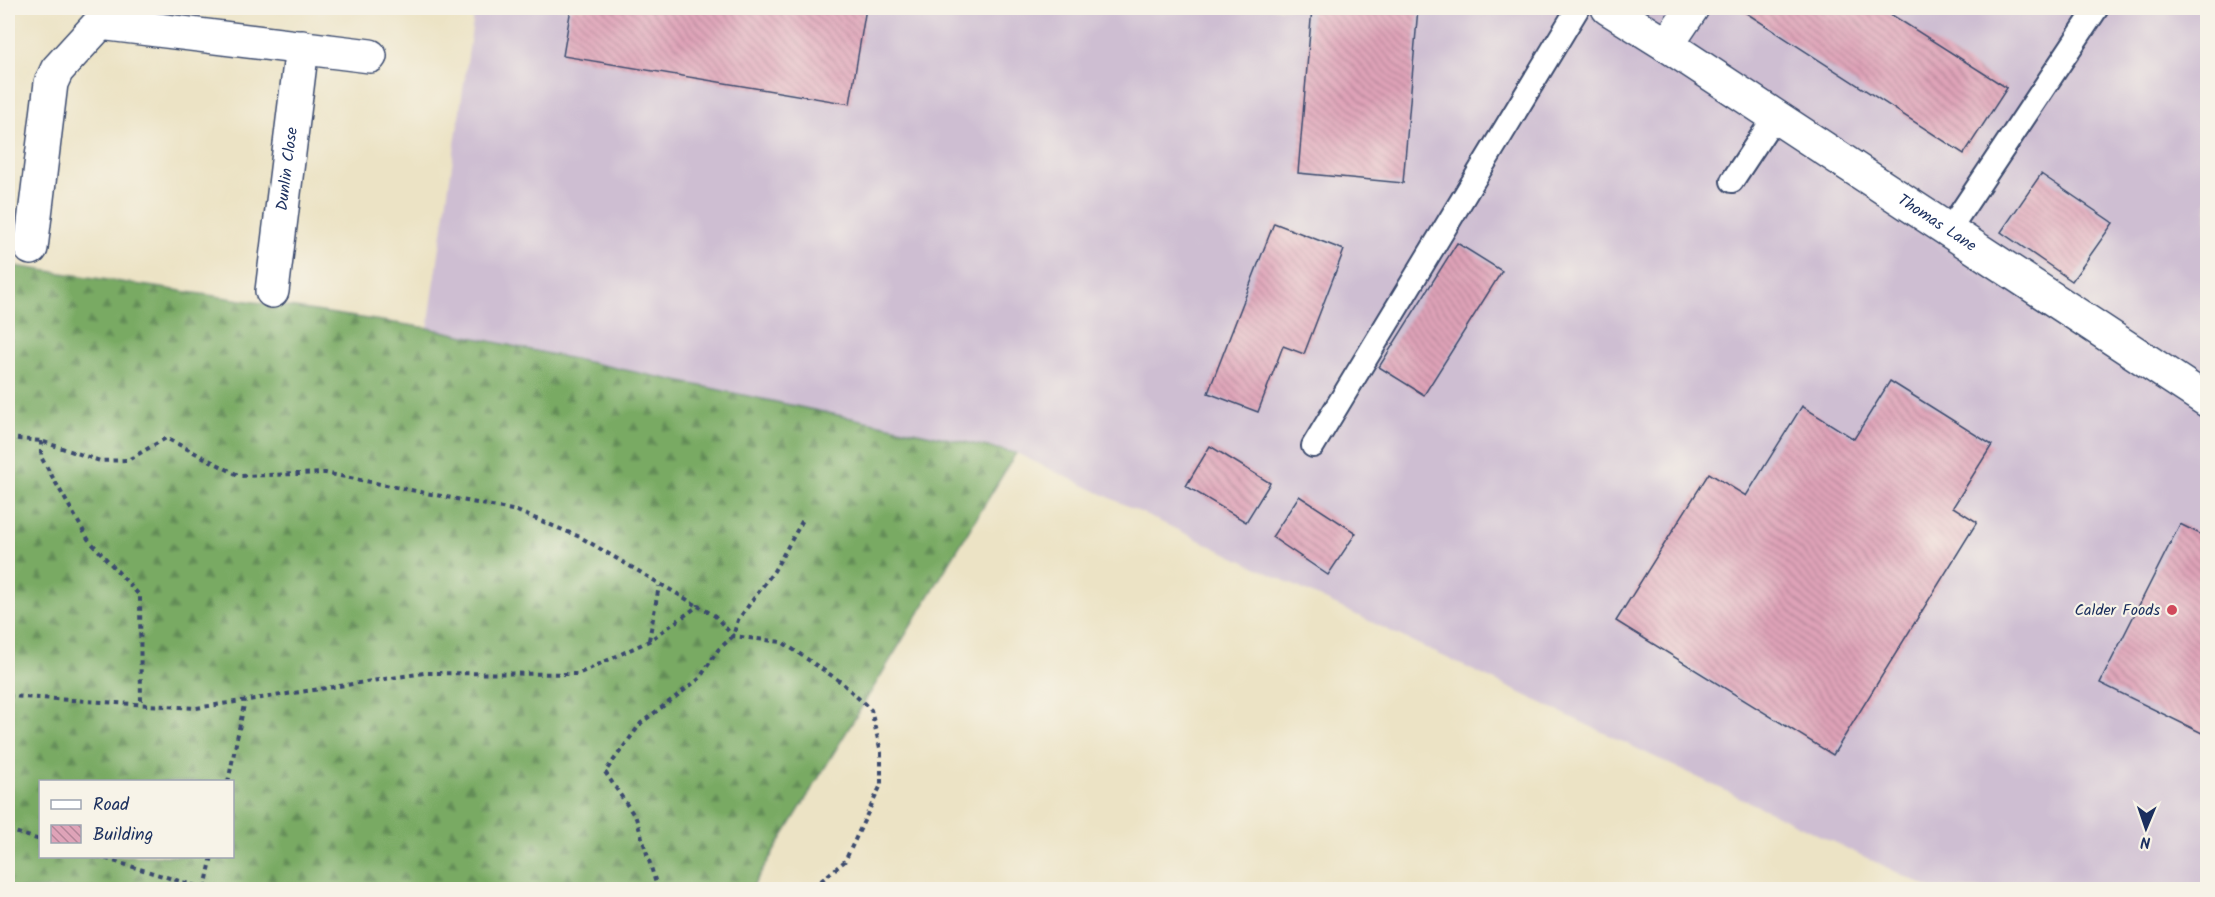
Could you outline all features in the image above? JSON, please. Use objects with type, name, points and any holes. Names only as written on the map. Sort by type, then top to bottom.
[{"type":"street","name":"Thomas Lane","points":[[1608,8],[2208,401]]},
{"type":"street","points":[[1667,45],[1692,8]]},
{"type":"street","points":[[31,248],[51,83],[57,70],[97,15],[370,56]]},
{"type":"street","name":"Dunlin Close","points":[[272,291],[302,47]]},
{"type":"lane","points":[[1313,446],[1578,8]]},
{"type":"lane","points":[[1949,230],[2097,8]]},
{"type":"lane","points":[[1732,181],[1775,116]]},
{"type":"path","points":[[8,438],[41,441],[100,461],[128,460],[166,438],[240,476],[325,473],[517,511],[580,537],[659,586],[716,616],[733,636],[782,642],[841,682],[871,710],[881,752],[881,785],[845,861],[810,890]]},
{"type":"path","points":[[41,441],[42,457],[88,539],[140,596],[141,704]]},
{"type":"path","points":[[658,890],[636,818],[605,772],[641,723],[699,679],[718,650],[733,636],[738,620],[774,571],[804,518]]},
{"type":"path","points":[[649,641],[659,586]]},
{"type":"path","points":[[8,696],[196,708],[424,674],[578,674],[649,641],[698,606]]},
{"type":"path","points":[[228,780],[245,700]]},
{"type":"path","points":[[8,830],[39,840]]},
{"type":"path","points":[[104,858],[207,889],[212,858]]},
{"type":"shaded area","points":[[475,8],[2207,8],[2207,889],[1932,889],[1016,453],[428,328]]},
{"type":"green space","points":[[8,265],[428,328],[1016,453],[751,889],[8,889]]},
{"type":"building","points":[[571,8],[866,8],[850,104],[563,56]]},
{"type":"building","points":[[1312,8],[1418,8],[1403,183],[1298,173]]},
{"type":"building","points":[[1745,8],[1881,8],[2007,88],[1964,154],[1743,11]]},
{"type":"building","points":[[2041,174],[2113,223],[2072,281],[2001,232]]},
{"type":"building","points":[[1274,223],[1344,250],[1304,354],[1283,346],[1258,412],[1208,393]]},
{"type":"building","points":[[1457,243],[1502,271],[1424,395],[1379,367]]},
{"type":"building","points":[[1890,381],[1992,445],[1953,507],[1977,522],[1833,755],[1616,621],[1709,473],[1746,496],[1802,406],[1854,439]]},
{"type":"building","points":[[1210,446],[1270,483],[1246,522],[1186,486]]},
{"type":"building","points":[[1299,496],[1356,533],[1328,575],[1272,537]]},
{"type":"building","name":"Calder Foods","points":[[2180,524],[2208,538],[2208,736],[2100,683]]},
{"type":"place","name":"Calder Foods","points":[[2172,610]]}]
